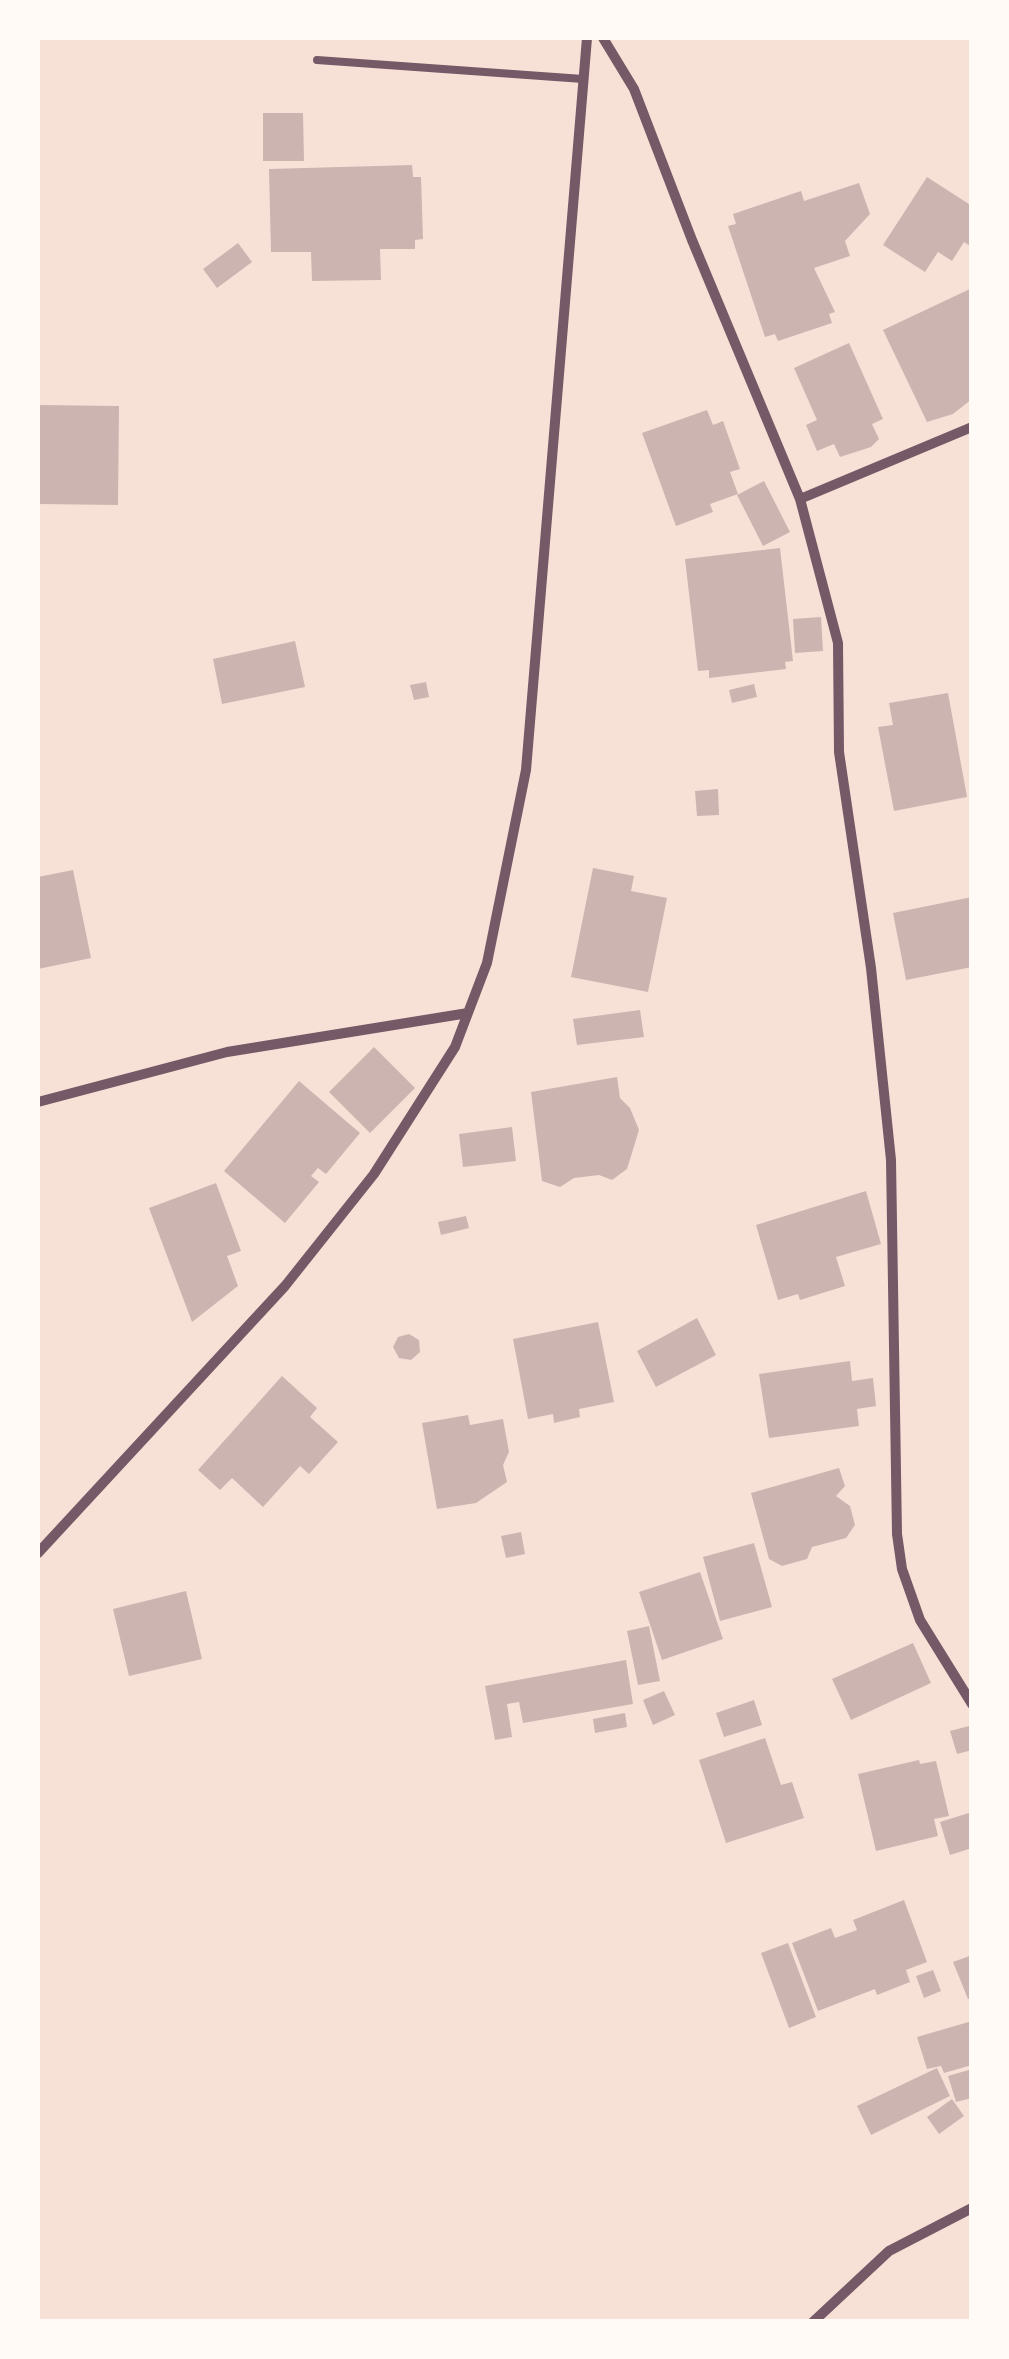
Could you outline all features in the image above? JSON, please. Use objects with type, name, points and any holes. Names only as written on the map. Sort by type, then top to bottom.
[{"type":"street","points":[[38,1553],[307,1258],[374,1174],[454,1047],[488,963],[526,770],[586,38]]},
{"type":"street","points":[[603,38],[634,89],[800,499],[838,643],[839,752],[872,968],[891,1160],[897,1534],[902,1569],[920,1620],[972,1704]]},
{"type":"street","points":[[800,499],[972,427]]},
{"type":"street","points":[[38,1102],[226,1052],[468,1013]]},
{"type":"street","points":[[812,2322],[889,2250],[972,2208]]},
{"type":"lane","points":[[317,60],[584,79]]},
{"type":"building","points":[[263,113],[303,113],[304,161],[263,161]]},
{"type":"building","points":[[412,165],[413,177],[421,177],[423,239],[415,240],[415,249],[380,249],[381,280],[312,281],[311,252],[271,252],[269,169]]},
{"type":"building","points":[[927,177],[972,206],[972,247],[964,242],[952,261],[938,252],[925,272],[883,245]]},
{"type":"building","points":[[859,183],[870,214],[845,241],[850,256],[814,268],[835,312],[829,314],[832,323],[778,341],[775,334],[765,337],[728,226],[736,224],[733,214],[801,191],[804,201]]},
{"type":"building","points":[[238,243],[252,262],[217,288],[203,269]]},
{"type":"building","points":[[972,288],[972,399],[953,414],[927,422],[883,330]]},
{"type":"building","points":[[849,343],[883,419],[872,424],[879,439],[871,447],[840,457],[834,444],[817,451],[806,425],[817,420],[794,368]]},
{"type":"building","points":[[38,405],[119,406],[118,505],[38,504]]},
{"type":"building","points":[[707,410],[713,425],[723,421],[740,469],[730,472],[738,494],[710,504],[713,512],[676,526],[642,433]]},
{"type":"building","points":[[764,481],[790,532],[763,546],[737,495]]},
{"type":"building","points":[[780,548],[793,661],[785,662],[786,669],[709,678],[709,670],[698,671],[685,559]]},
{"type":"building","points":[[821,617],[823,651],[795,653],[793,619]]},
{"type":"building","points":[[295,641],[305,687],[222,704],[213,659]]},
{"type":"building","points":[[426,682],[429,697],[414,700],[410,685]]},
{"type":"building","points":[[754,684],[757,697],[732,703],[729,690]]},
{"type":"building","points":[[948,693],[967,797],[894,811],[878,727],[893,725],[889,703]]},
{"type":"building","points":[[718,789],[719,815],[697,816],[695,791]]},
{"type":"building","points":[[593,868],[634,876],[631,891],[667,898],[648,992],[571,977]]},
{"type":"building","points":[[73,870],[91,958],[38,969],[38,877]]},
{"type":"building","points":[[972,897],[972,967],[906,980],[893,913]]},
{"type":"building","points":[[640,1010],[644,1037],[577,1045],[573,1019]]},
{"type":"building","points":[[374,1047],[415,1088],[370,1133],[329,1092]]},
{"type":"building","points":[[617,1077],[620,1098],[630,1108],[639,1130],[627,1169],[612,1180],[599,1175],[574,1178],[560,1187],[542,1181],[531,1092]]},
{"type":"building","points":[[299,1081],[360,1133],[326,1174],[318,1168],[311,1176],[319,1182],[285,1223],[224,1171]]},
{"type":"building","points":[[512,1127],[516,1161],[463,1167],[459,1134]]},
{"type":"building","points":[[216,1183],[241,1251],[227,1256],[238,1286],[192,1322],[149,1208]]},
{"type":"building","points":[[866,1191],[881,1244],[836,1257],[845,1286],[800,1300],[798,1294],[778,1300],[756,1225]]},
{"type":"building","points":[[466,1216],[469,1228],[441,1235],[438,1222]]},
{"type":"building","points":[[697,1318],[716,1355],[656,1387],[637,1351]]},
{"type":"building","points":[[598,1322],[614,1402],[579,1409],[580,1417],[554,1423],[553,1414],[528,1419],[513,1339]]},
{"type":"building","points":[[409,1334],[419,1340],[420,1352],[411,1360],[399,1358],[393,1347],[398,1337]]},
{"type":"building","points":[[850,1361],[852,1381],[873,1378],[876,1406],[857,1409],[859,1426],[769,1438],[759,1374]]},
{"type":"building","points":[[282,1376],[317,1408],[310,1417],[338,1442],[309,1474],[300,1466],[263,1507],[232,1478],[220,1490],[198,1470]]},
{"type":"building","points":[[468,1415],[470,1425],[503,1419],[509,1452],[503,1465],[507,1482],[476,1503],[437,1509],[422,1423]]},
{"type":"building","points":[[839,1468],[845,1486],[836,1496],[850,1506],[855,1525],[846,1538],[812,1547],[807,1559],[782,1566],[769,1559],[751,1493]]},
{"type":"building","points":[[521,1532],[525,1554],[506,1558],[501,1536]]},
{"type":"building","points":[[754,1543],[772,1607],[720,1621],[703,1557]]},
{"type":"building","points":[[700,1572],[723,1639],[662,1660],[639,1592]]},
{"type":"building","points":[[186,1591],[202,1659],[129,1676],[113,1609]]},
{"type":"building","points":[[649,1626],[660,1681],[638,1685],[627,1631]]},
{"type":"building","points":[[913,1643],[931,1683],[851,1720],[832,1679]]},
{"type":"building","points":[[626,1660],[633,1704],[523,1723],[519,1702],[507,1704],[512,1737],[495,1740],[485,1686]]},
{"type":"building","points":[[664,1691],[675,1715],[653,1725],[643,1700]]},
{"type":"building","points":[[754,1700],[762,1725],[724,1737],[716,1713]]},
{"type":"building","points":[[625,1713],[627,1727],[595,1733],[593,1719]]},
{"type":"building","points":[[969,1726],[972,1750],[957,1754],[950,1731]]},
{"type":"building","points":[[765,1738],[781,1785],[792,1782],[804,1818],[726,1843],[699,1760]]},
{"type":"building","points":[[919,1760],[920,1764],[936,1761],[949,1816],[934,1819],[938,1836],[876,1851],[858,1774]]},
{"type":"building","points":[[972,1812],[972,1848],[950,1855],[940,1822]]},
{"type":"building","points":[[904,1900],[927,1962],[906,1970],[910,1982],[877,1995],[875,1989],[818,2011],[792,1943],[831,1928],[835,1938],[857,1930],[853,1920]]},
{"type":"building","points":[[788,1943],[816,2017],[789,2028],[761,1953]]},
{"type":"building","points":[[972,1955],[972,1998],[968,1999],[953,1962]]},
{"type":"building","points":[[933,1970],[941,1991],[924,1998],[916,1976]]},
{"type":"building","points":[[972,2021],[972,2065],[944,2073],[941,2066],[927,2069],[917,2037]]},
{"type":"building","points":[[937,2068],[950,2096],[871,2135],[857,2106]]},
{"type":"building","points":[[972,2069],[972,2098],[956,2102],[948,2076]]},
{"type":"building","points":[[952,2099],[964,2116],[939,2134],[927,2117]]}]
